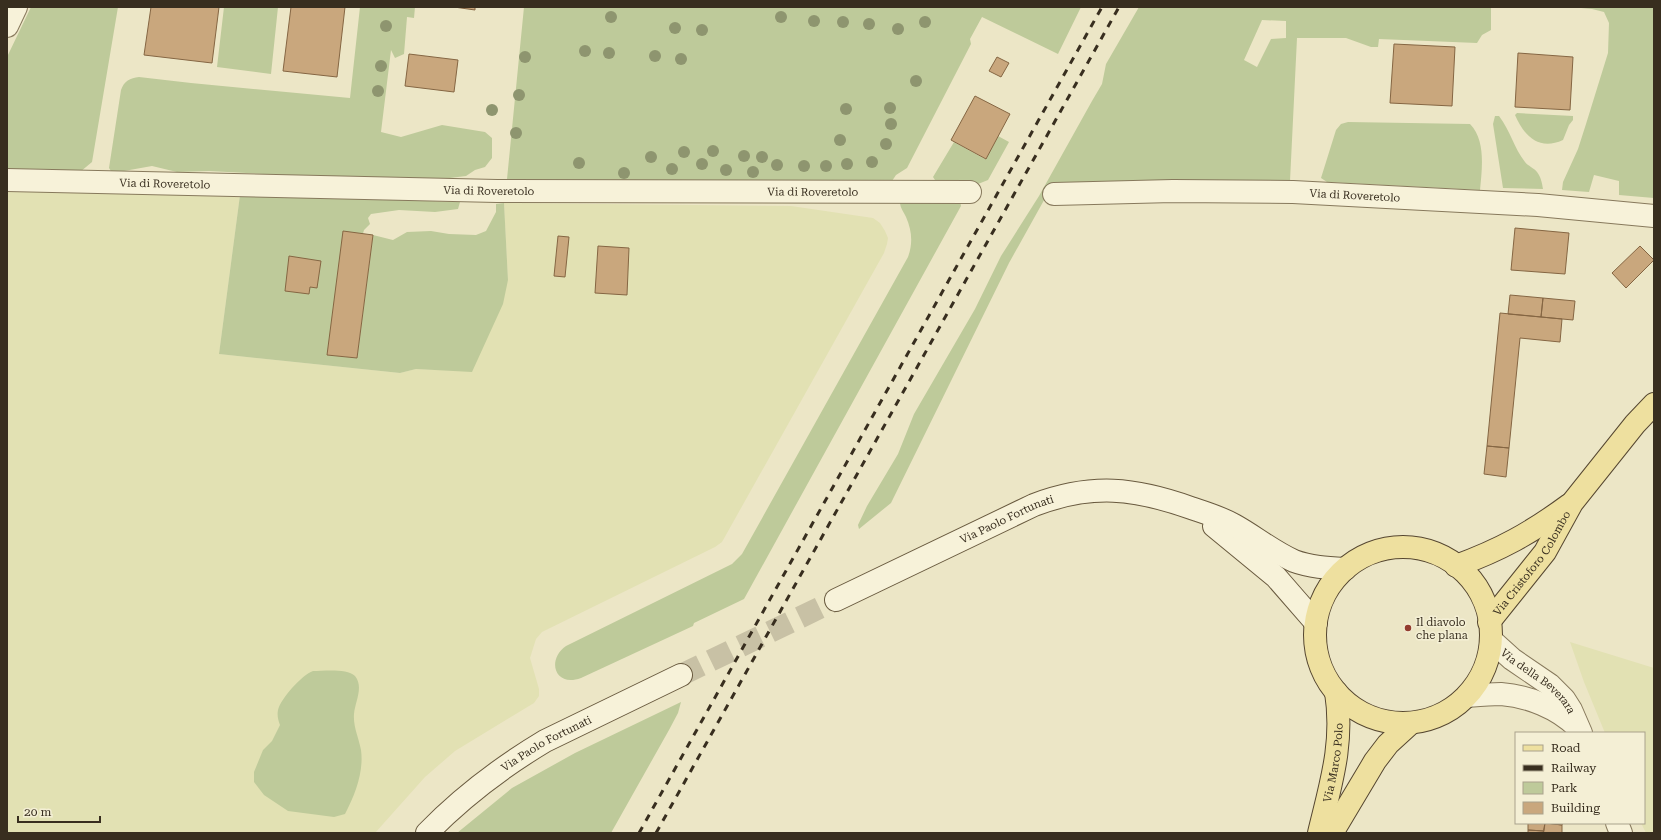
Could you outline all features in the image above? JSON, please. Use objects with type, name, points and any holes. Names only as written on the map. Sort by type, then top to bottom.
[{"type":"main road","name":"Via Cristoforo Colombo","points":[[1635,424],[1654,388]]},
{"type":"main road","name":"Via Cristoforo Colombo","points":[[1490,631],[1545,552],[1572,503],[1635,424],[1654,404]]},
{"type":"main road","name":"Via Cristoforo Colombo","points":[[1456,566],[1515,541],[1572,503]]},
{"type":"main road","points":[[1396,547],[1407,547],[1429,551],[1456,566],[1469,577],[1482,597],[1490,631],[1490,653],[1486,666],[1474,688],[1467,696],[1445,712],[1411,723],[1381,721],[1356,710],[1336,692],[1328,681],[1319,659],[1315,636],[1316,623],[1322,601],[1327,590],[1344,569],[1362,557],[1373,552],[1396,547]]},
{"type":"main road","name":"Via Marco Polo","points":[[1320,833],[1335,765],[1339,737],[1340,720],[1336,692]]},
{"type":"main road","name":"Via Marco Polo","points":[[1332,833],[1375,761],[1388,744],[1411,723]]},
{"type":"street","points":[[7,26],[16,7]]},
{"type":"street","name":"Via di Roveretolo","points":[[7,180],[497,191],[970,192]]},
{"type":"street","name":"Via di Roveretolo","points":[[1054,194],[1173,191],[1293,192],[1538,205],[1654,216]]},
{"type":"street","name":"Via Paolo Fortunati","points":[[836,600],[1019,511],[1053,498],[1087,491],[1118,490],[1146,494],[1189,507],[1231,523],[1294,561],[1310,565],[1344,569]]},
{"type":"street","name":"Via Paolo Fortunati","points":[[1189,507],[1245,550],[1276,577],[1316,623]]},
{"type":"street","name":"Via della Beverara","points":[[1490,631],[1512,659],[1550,684],[1564,699],[1572,710],[1579,730]]},
{"type":"street","name":"Via Paolo Fortunati","points":[[427,833],[468,794],[525,753],[551,738],[681,675]]},
{"type":"street","name":"Via della Beverara","points":[[1467,696],[1494,694],[1522,697],[1568,718],[1579,730]]},
{"type":"green space","points":[[31,7],[118,7],[92,162],[80,172],[7,170],[7,57]]},
{"type":"green space","points":[[224,7],[278,7],[271,74],[217,67]]},
{"type":"green space","points":[[360,7],[415,7],[414,18],[407,17],[404,54],[395,58],[391,50],[381,132],[401,137],[442,125],[485,132],[492,138],[492,158],[485,167],[475,170],[466,176],[413,180],[209,171],[177,172],[152,166],[124,171],[111,171],[109,168],[121,90],[128,80],[133,78],[139,77],[350,98]]},
{"type":"green space","points":[[524,7],[1081,7],[1058,54],[982,17],[970,39],[971,44],[907,168],[896,175],[892,181],[509,182],[507,179]]},
{"type":"green space","points":[[1139,7],[1491,7],[1491,30],[1482,35],[1477,43],[1379,39],[1378,47],[1371,47],[1346,38],[1297,38],[1290,181],[1053,184],[1009,263],[891,503],[859,529],[858,525],[867,506],[898,454],[914,414],[975,309],[1001,256],[1039,196],[1102,84],[1106,64]],"holes":[[[1262,20],[1286,21],[1286,38],[1271,39],[1257,67],[1244,60]]]},
{"type":"green space","points":[[1570,7],[1654,7],[1654,198],[1619,195],[1619,181],[1594,175],[1589,192],[1562,190],[1563,182],[1578,149],[1608,53],[1609,23],[1604,12],[1592,9]]},
{"type":"green space","points":[[1517,113],[1573,116],[1573,120],[1569,125],[1563,140],[1547,144],[1533,140],[1528,135],[1515,115]]},
{"type":"green space","points":[[1495,116],[1499,116],[1503,121],[1525,162],[1538,174],[1543,189],[1503,188],[1493,124]]},
{"type":"green space","points":[[1348,122],[1470,124],[1479,138],[1481,146],[1482,164],[1480,190],[1327,182],[1321,178],[1336,130],[1341,124]]},
{"type":"green space","points":[[998,136],[1009,142],[988,180],[978,184],[935,180],[933,177],[954,142],[985,159]]},
{"type":"green space","points":[[7,190],[240,195],[219,354],[400,373],[416,369],[472,371],[508,280],[504,203],[791,206],[873,218],[880,223],[888,238],[884,253],[722,542],[715,547],[542,632],[536,639],[530,658],[539,689],[539,696],[534,703],[455,751],[425,777],[375,833],[7,833]]},
{"type":"green space","points":[[240,195],[460,202],[458,209],[435,212],[399,210],[371,214],[368,218],[370,224],[364,230],[328,355],[357,358],[373,235],[393,240],[407,232],[431,231],[449,234],[476,235],[486,231],[496,212],[496,204],[504,203],[508,280],[503,304],[472,372],[416,369],[400,373],[219,354]]},
{"type":"green space","points":[[960,200],[961,206],[744,599],[694,623],[693,626],[581,678],[572,680],[565,679],[560,676],[556,671],[556,658],[566,646],[732,564],[742,554],[908,257],[911,247],[911,232],[900,202]]},
{"type":"green space","points":[[1570,642],[1654,668],[1654,833],[1646,833],[1642,824],[1645,824],[1645,732],[1605,732],[1584,682]]},
{"type":"green space","points":[[335,670],[351,673],[358,680],[359,685],[354,719],[362,758],[360,775],[345,814],[334,817],[288,811],[264,795],[254,782],[254,772],[263,750],[272,741],[280,725],[278,710],[283,699],[303,677],[313,671]]},
{"type":"green space","points":[[681,702],[678,713],[669,730],[611,833],[457,833],[512,788],[575,753]]},
{"type":"building","points":[[151,7],[219,7],[212,63],[144,55]]},
{"type":"building","points":[[291,7],[345,7],[337,77],[283,71]]},
{"type":"building","points":[[454,7],[475,7],[475,10]]},
{"type":"building","points":[[1394,44],[1455,47],[1452,106],[1390,103]]},
{"type":"building","points":[[1518,53],[1573,57],[1570,110],[1515,107]]},
{"type":"building","points":[[409,54],[458,60],[454,92],[405,86]]},
{"type":"building","points":[[997,57],[1009,63],[1001,77],[989,71]]},
{"type":"building","points":[[975,96],[1010,114],[986,159],[951,140]]},
{"type":"building","points":[[1515,228],[1569,233],[1565,274],[1511,270]]},
{"type":"building","points":[[343,231],[373,235],[357,358],[327,355]]},
{"type":"building","points":[[558,236],[569,237],[565,277],[554,276]]},
{"type":"building","points":[[598,246],[629,248],[627,295],[595,293]]},
{"type":"building","points":[[1640,246],[1654,260],[1626,288],[1612,273]]},
{"type":"building","points":[[289,256],[321,261],[317,288],[310,287],[309,294],[285,291]]},
{"type":"building","points":[[1510,295],[1543,298],[1541,317],[1508,314]]},
{"type":"building","points":[[1543,298],[1575,301],[1573,320],[1541,317]]},
{"type":"building","points":[[1500,313],[1562,319],[1560,342],[1520,338],[1509,448],[1487,446]]},
{"type":"building","points":[[1487,446],[1509,448],[1506,477],[1484,474]]},
{"type":"building","points":[[1528,824],[1545,824],[1544,831],[1528,830]]},
{"type":"building","points":[[1545,824],[1562,825],[1562,833],[1543,833]]},
{"type":"building","points":[[1528,830],[1544,831],[1543,833],[1528,833]]},
{"type":"tunnel","points":[[681,675],[836,600]]},
{"type":"railway","points":[[639,833],[1102,7]]},
{"type":"railway","points":[[656,833],[1119,7]]},
{"type":"place","name":"Il diavolo che plana","points":[[1408,628]]}]
